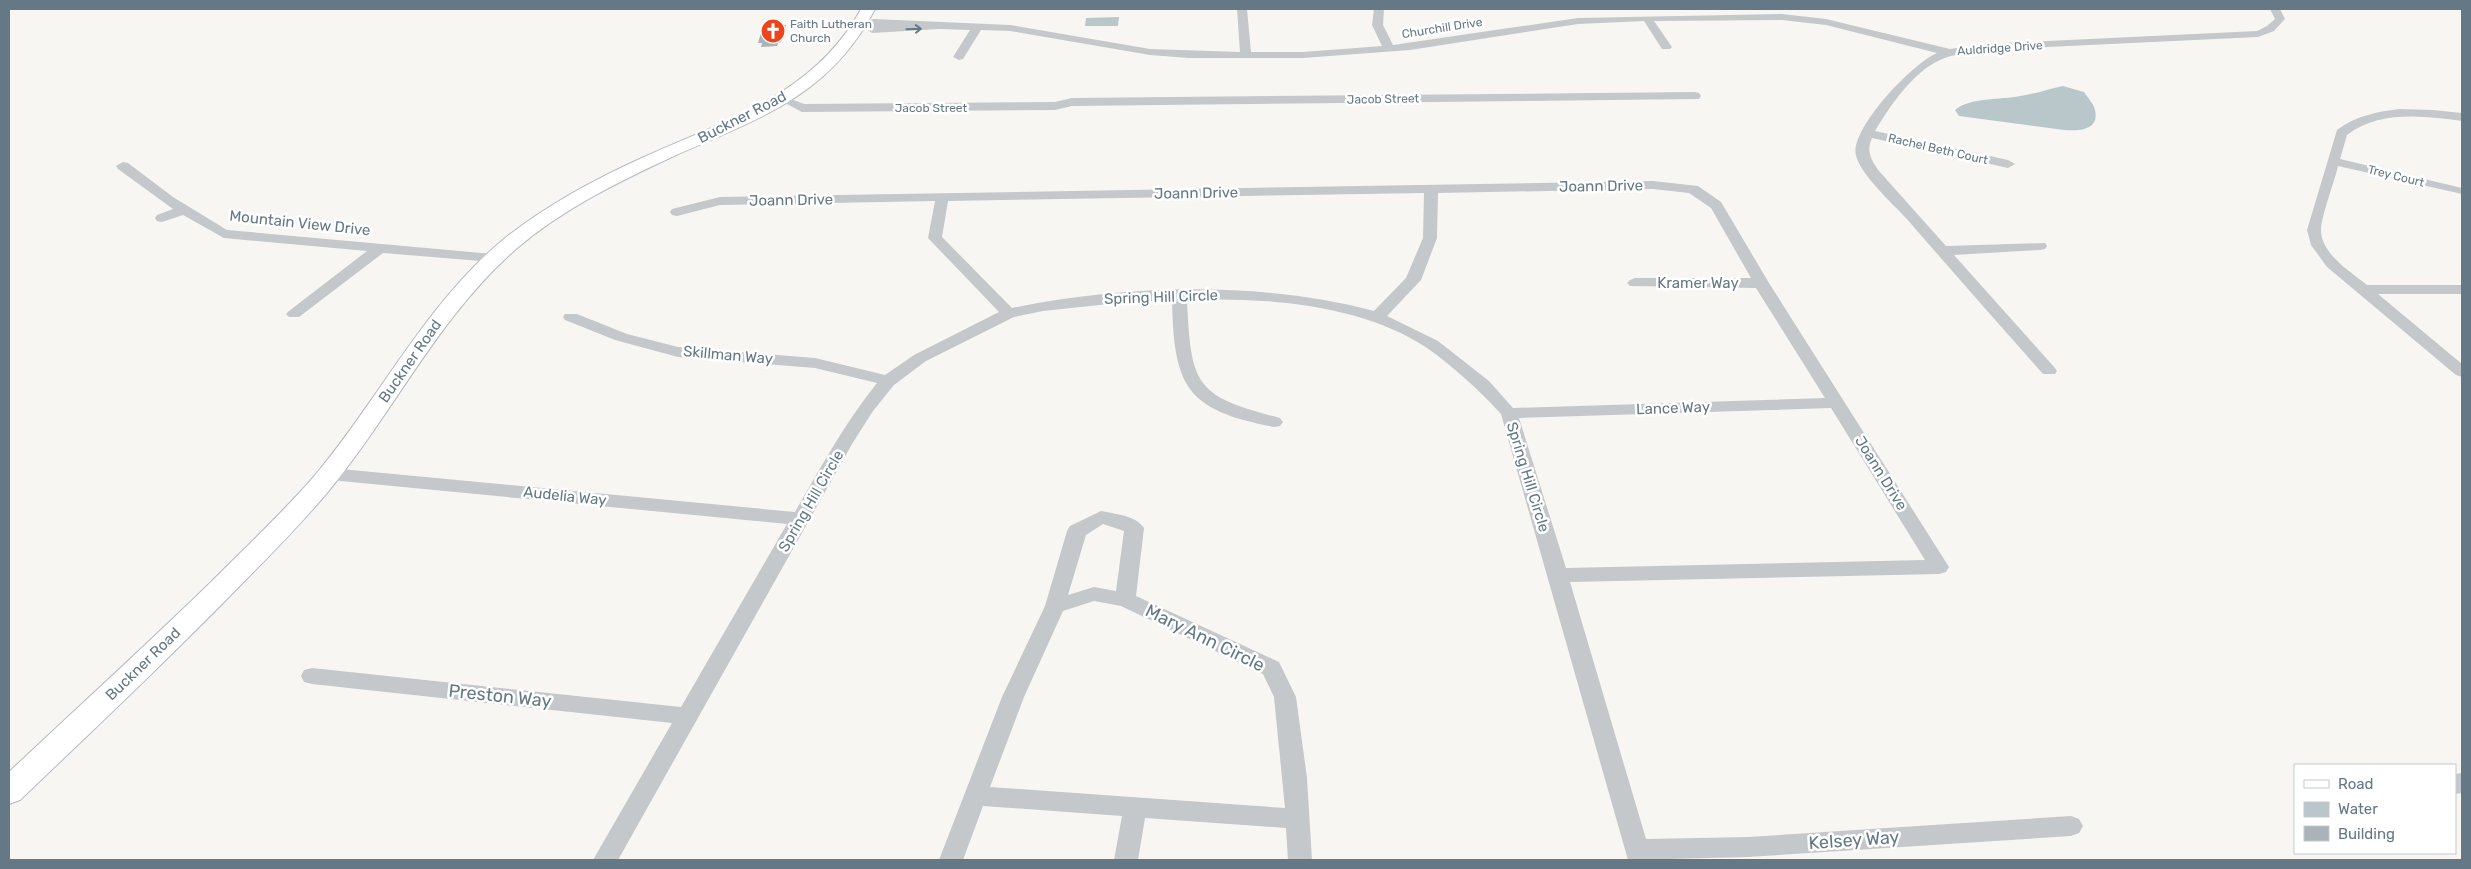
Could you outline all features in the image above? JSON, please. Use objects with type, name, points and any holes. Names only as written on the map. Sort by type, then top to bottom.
[{"type":"street","name":"Buckner Road","points":[[9,791],[166,643],[263,546],[330,474],[446,310],[493,258],[536,223],[583,194],[628,171],[783,103],[822,70],[850,40],[863,25],[868,9]]},
{"type":"street","points":[[1242,9],[1246,55]]},
{"type":"street","points":[[1379,9],[1375,18],[1376,24],[1389,49]]},
{"type":"street","name":"Auldridge Drive","points":[[2049,371],[1874,174],[1864,160],[1862,148],[1867,133],[1915,72],[1922,65],[1947,52],[1982,47],[2258,34],[2276,25],[2280,19],[2275,9]]},
{"type":"street","name":"Churchill Drive","points":[[863,25],[872,30],[939,26],[1010,28],[1150,52],[1246,55],[1342,53],[1389,49],[1550,24],[1647,18],[1803,18],[1947,52]]},
{"type":"street","points":[[1647,18],[1666,47]]},
{"type":"street","points":[[959,57],[978,26]]},
{"type":"street","name":"Jacob Street","points":[[783,103],[802,108],[940,108],[1055,106],[1072,102],[1695,96]]},
{"type":"street","points":[[2462,116],[2410,113],[2364,119],[2349,124],[2342,132],[2314,230],[2318,245],[2332,264],[2462,372]]},
{"type":"street","name":"Rachel Beth Court","points":[[1867,133],[2008,164]]},
{"type":"street","name":"Trey Court","points":[[2334,161],[2459,191]]},
{"type":"street","name":"Mountain View Drive","points":[[123,166],[184,210],[224,234],[493,258]]},
{"type":"street","name":"Joann Drive","points":[[677,212],[720,201],[1653,185],[1693,189],[1716,205],[1761,283],[1939,566],[1558,575]]},
{"type":"street","points":[[1377,317],[1413,280],[1430,238],[1432,189]]},
{"type":"street","points":[[942,198],[935,238],[1009,313]]},
{"type":"street","points":[[162,218],[184,210]]},
{"type":"street","points":[[1942,251],[2040,246]]},
{"type":"street","points":[[294,314],[380,248]]},
{"type":"street","name":"Kramer Way","points":[[1635,283],[1761,283]]},
{"type":"street","points":[[2363,290],[2462,289]]},
{"type":"street","name":"Spring Hill Circle","points":[[605,860],[800,518],[866,408],[888,381],[927,354],[1009,313],[1099,299],[1247,294],[1332,305],[1377,317],[1432,344],[1483,385],[1509,413],[1558,575],[1638,855]]},
{"type":"street","points":[[1179,296],[1183,358],[1195,384],[1215,403],[1229,412],[1247,418],[1274,422]]},
{"type":"street","name":"Skillman Way","points":[[571,317],[621,337],[678,352],[815,363],[888,381]]},
{"type":"street","name":"Lance Way","points":[[1509,413],[1837,403]]},
{"type":"street","name":"Audelia Way","points":[[330,474],[800,518]]},
{"type":"street","points":[[951,860],[1012,697],[1055,606],[1077,531],[1101,518],[1122,522],[1134,528],[1125,600]]},
{"type":"street","name":"Mary Ann Circle","points":[[1055,606],[1094,594],[1125,600],[1271,668],[1285,697],[1298,820],[1300,860]]},
{"type":"street","name":"Preston Way","points":[[312,676],[688,716]]},
{"type":"street","points":[[975,796],[1298,820]]},
{"type":"street","points":[[1126,860],[1135,808]]},
{"type":"street","name":"Kelsey Way","points":[[1638,855],[2071,826]]},
{"type":"water","points":[[1119,17],[1118,26],[1085,26],[1086,18]]},
{"type":"water","points":[[2063,86],[2084,92],[2094,108],[2096,117],[2091,126],[2081,130],[2064,130],[1959,116],[1955,110],[1977,101],[2026,95]]},
{"type":"building","name":"Faith Lutheran Church","points":[[786,25],[781,42],[777,46],[761,47],[762,43],[758,43],[763,26]]},
{"type":"place","name":"Faith Lutheran Church","points":[[773,31]]}]
